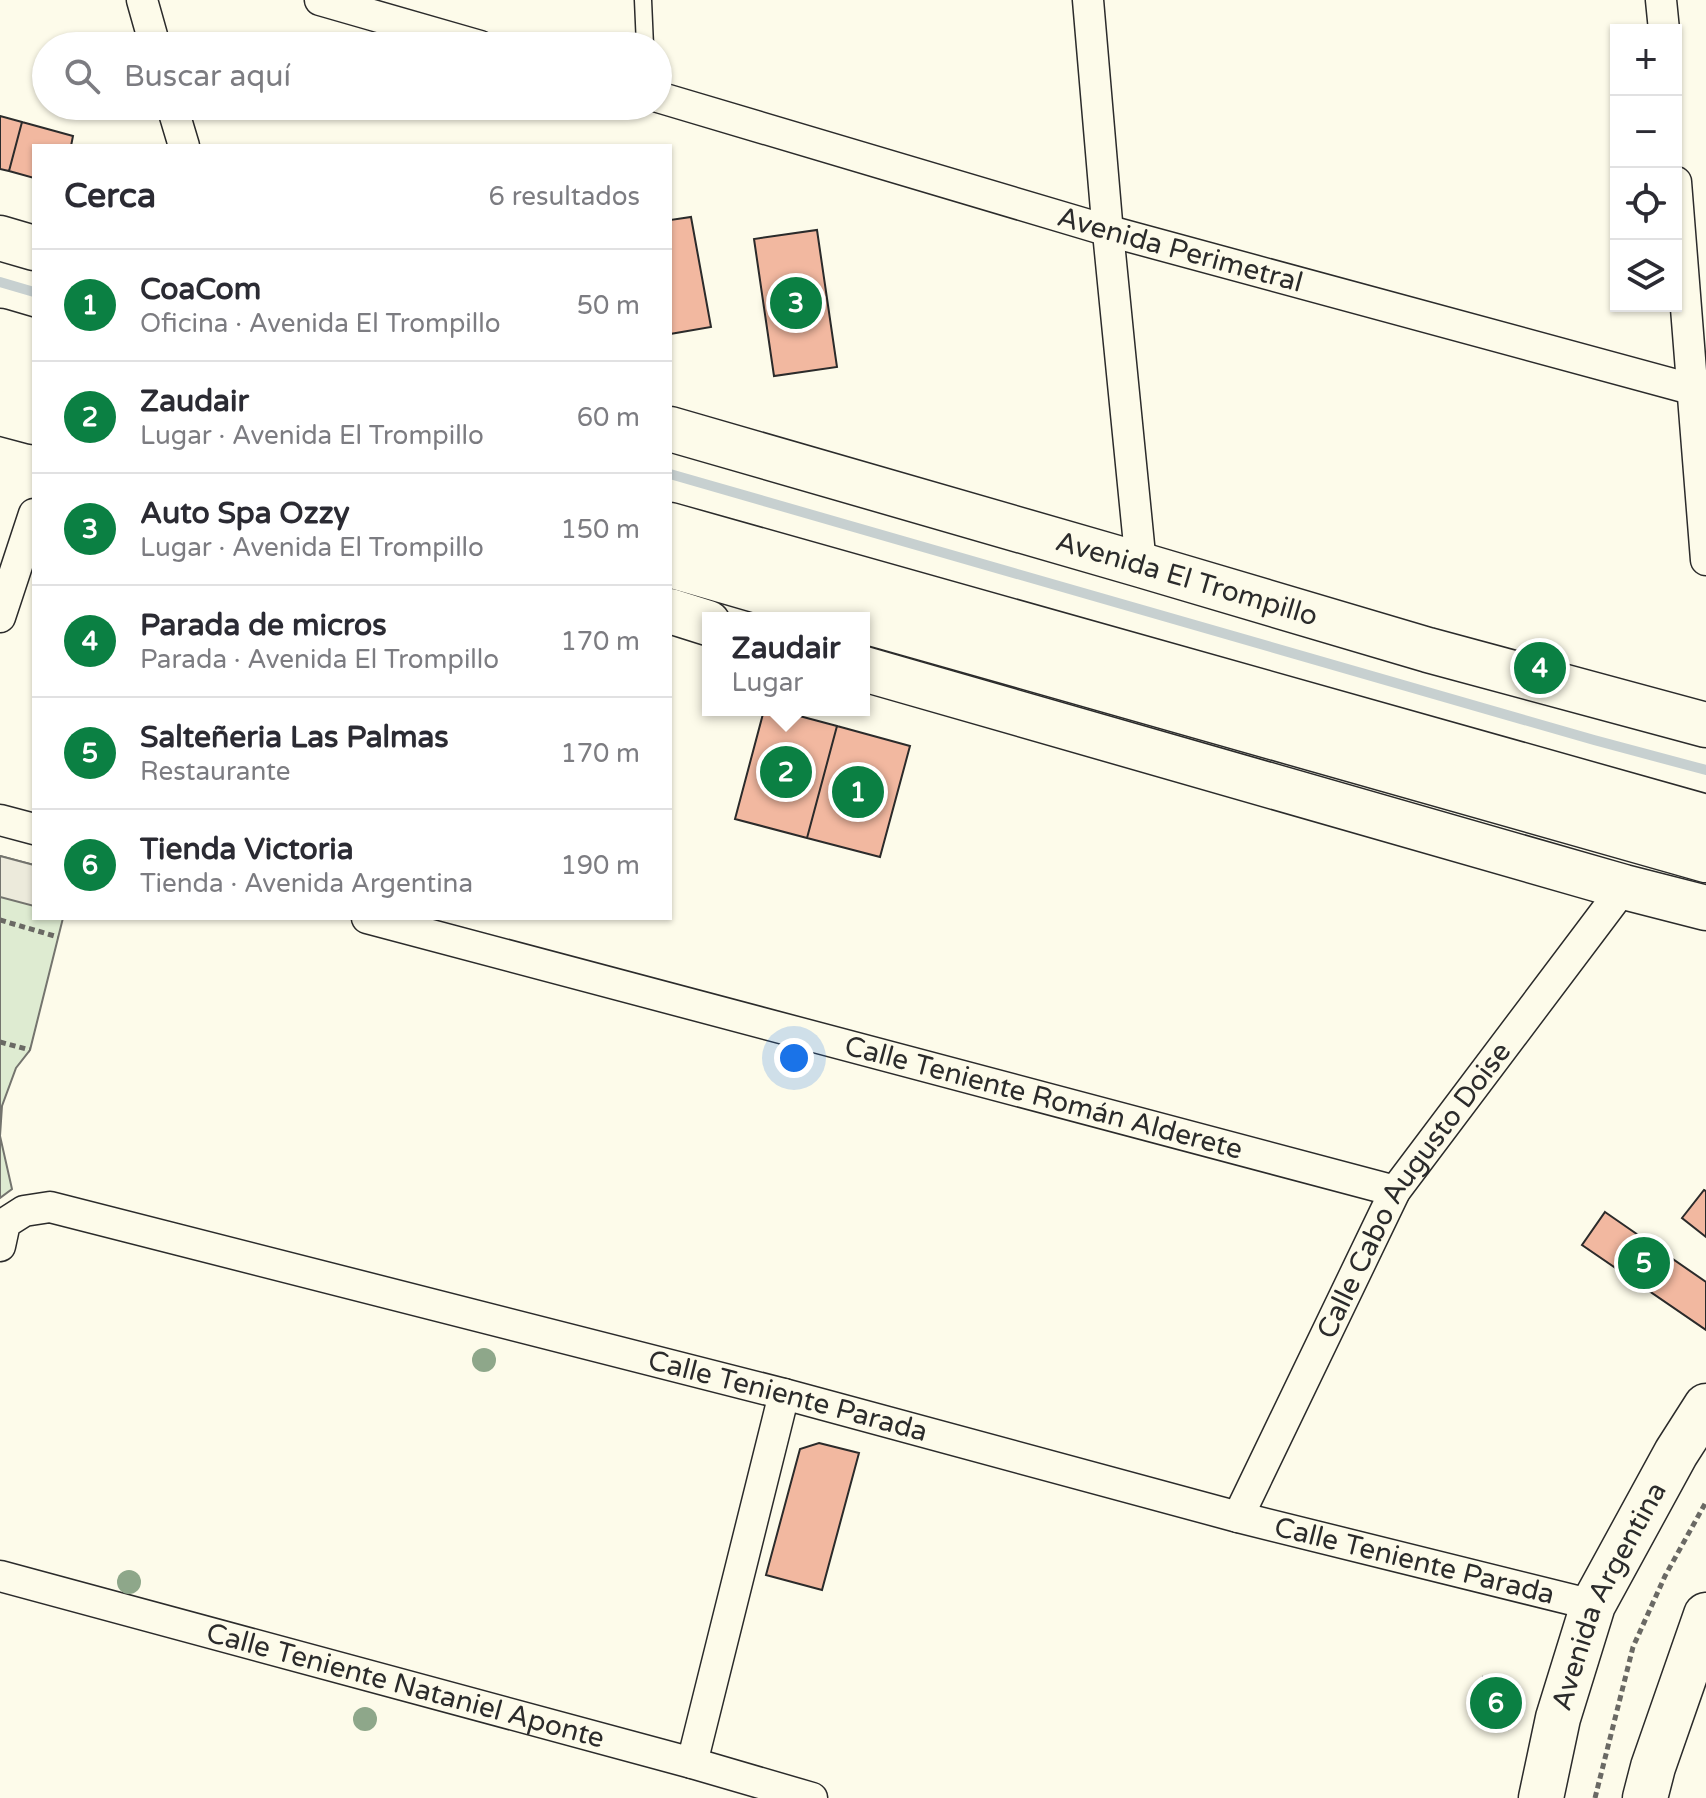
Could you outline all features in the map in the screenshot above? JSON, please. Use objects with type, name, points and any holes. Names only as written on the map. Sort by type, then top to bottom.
[{"type":"main road","points":[[0,238],[32,247]]},
{"type":"main road","points":[[0,331],[32,340]]},
{"type":"main road","points":[[0,369],[32,378]]},
{"type":"main road","points":[[0,413],[32,421]]},
{"type":"main road","name":"Avenida El Trompillo","points":[[672,430],[1428,650],[1706,725]]},
{"type":"main road","points":[[672,526],[1706,817]]},
{"type":"main road","points":[[672,566],[832,612]]},
{"type":"main road","points":[[672,612],[702,621]]},
{"type":"main road","points":[[870,623],[1706,860]]},
{"type":"main road","points":[[926,688],[941,644]]},
{"type":"main road","points":[[870,671],[1706,908]]},
{"type":"main road","name":"Avenida Argentina","points":[[1541,1798],[1558,1718],[1593,1605],[1676,1453],[1706,1406]]},
{"type":"main road","points":[[1645,1798],[1706,1615]]},
{"type":"street","points":[[142,0],[151,32]]},
{"type":"street","points":[[320,0],[431,32]]},
{"type":"street","points":[[1088,0],[1141,565]]},
{"type":"street","points":[[1661,0],[1663,24]]},
{"type":"street","name":"Avenida Perimetral","points":[[672,101],[1109,231],[1699,392]]},
{"type":"street","points":[[176,120],[183,144]]},
{"type":"street","points":[[1682,237],[1699,392],[1706,560]]},
{"type":"street","points":[[0,617],[32,520]]},
{"type":"street","points":[[0,820],[32,828]]},
{"type":"street","name":"Calle Cabo Augusto Doise","points":[[1238,1517],[1395,1191],[1624,887]]},
{"type":"street","name":"Calle Teniente Román Alderete","points":[[375,920],[1395,1191]]},
{"type":"street","name":"Calle Teniente Parada","points":[[0,1246],[5,1223],[24,1211],[50,1207],[784,1394],[1238,1517],[1593,1605]]},
{"type":"street","points":[[692,1763],[784,1394]]},
{"type":"street","name":"Calle Teniente Nataniel Aponte","points":[[0,1576],[812,1798]]},
{"type":"lane","points":[[643,0],[644,32]]},
{"type":"path","points":[[0,920],[58,937]]},
{"type":"path","points":[[0,1042],[30,1050]]},
{"type":"path","points":[[1595,1798],[1633,1647],[1665,1576],[1706,1502]]},
{"type":"green space","points":[[0,856],[32,864],[32,920],[62,920],[30,1050],[16,1068],[2,1106],[0,1136]]},
{"type":"green space","points":[[0,1136],[12,1189],[0,1198]]},
{"type":"shaded area","points":[[0,856],[32,864],[32,905],[0,897]]},
{"type":"building","points":[[0,116],[22,122],[9,171],[0,169]]},
{"type":"building","points":[[22,122],[73,136],[71,144],[32,144],[32,177],[9,171]]},
{"type":"building","points":[[691,217],[711,327],[672,334],[672,220]]},
{"type":"building","points":[[817,230],[837,367],[774,376],[754,239]]},
{"type":"building","points":[[762,716],[800,716],[837,726],[807,838],[735,819]]},
{"type":"building","points":[[837,726],[910,746],[880,857],[807,838]]},
{"type":"building","points":[[1706,1191],[1706,1237],[1682,1218]]},
{"type":"building","points":[[1605,1212],[1706,1282],[1706,1330],[1582,1245]]},
{"type":"building","points":[[819,1443],[859,1453],[822,1590],[766,1575],[800,1449]]},
{"type":"building","points":[[1483,1677],[1520,1688],[1508,1729],[1472,1718]]},
{"type":"waterway","points":[[0,282],[32,291]]},
{"type":"waterway","points":[[672,475],[1706,770]]},
{"type":"place","name":"Auto Spa Ozzy","points":[[796,303]]},
{"type":"place","name":"Parada de micros","points":[[1540,668]]},
{"type":"place","name":"Zaudair","points":[[786,772]]},
{"type":"place","name":"CoaCom","points":[[858,792]]},
{"type":"place","name":"Salteñeria Las Palmas","points":[[1644,1263]]},
{"type":"place","name":"Tienda Victoria","points":[[1496,1703]]}]
